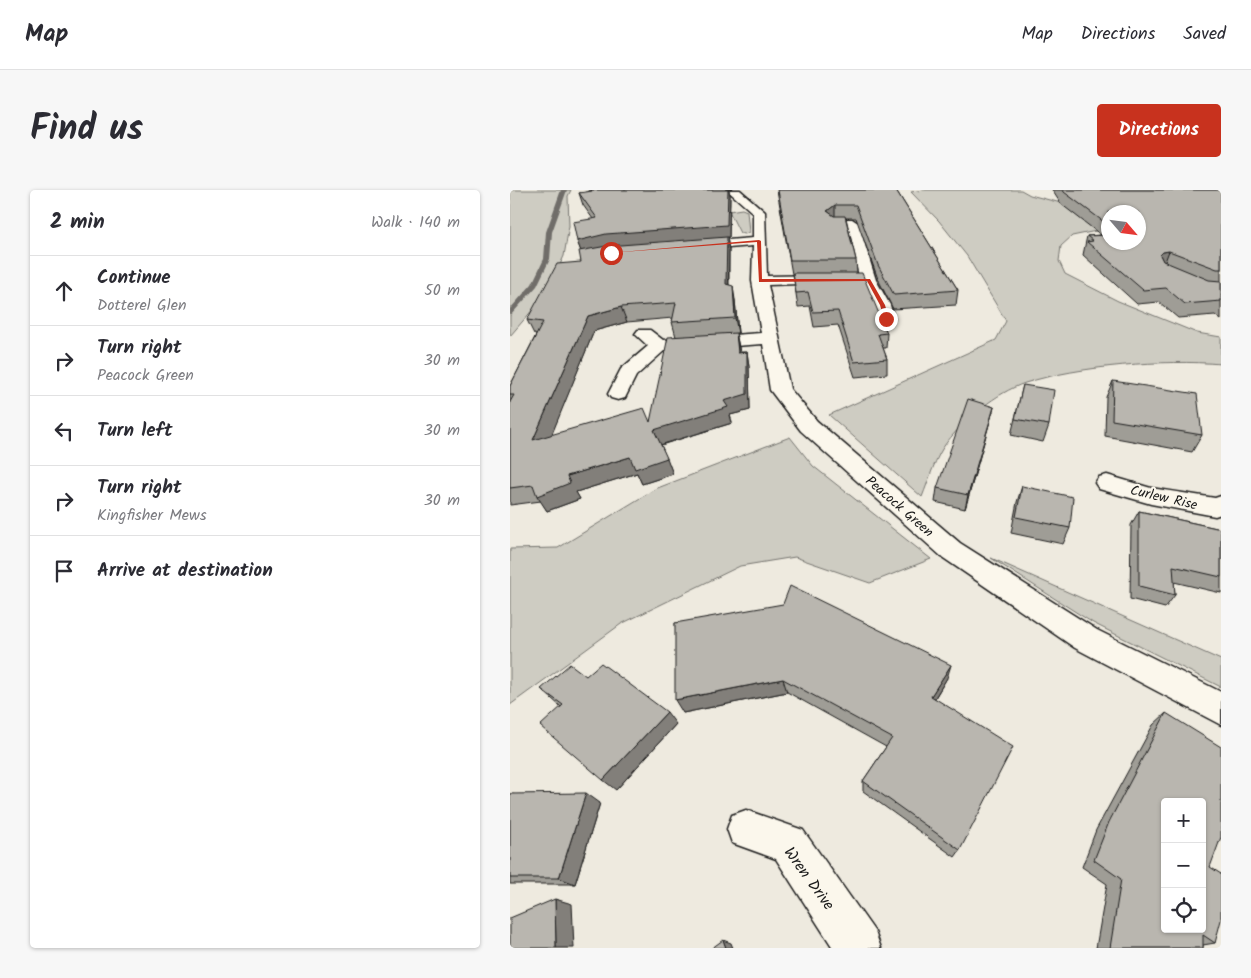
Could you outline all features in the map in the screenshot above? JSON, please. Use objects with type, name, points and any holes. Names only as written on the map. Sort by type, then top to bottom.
[{"type":"street","name":"Peacock Green","points":[[733,190],[759,212],[760,281],[780,390],[809,426],[951,550],[1086,639],[1221,709]]},
{"type":"street","points":[[834,223],[852,223],[868,280],[882,305],[886,319]]},
{"type":"street","points":[[673,249],[717,243],[759,241]]},
{"type":"street","points":[[760,281],[868,280]]},
{"type":"street","points":[[644,334],[659,346]]},
{"type":"street","points":[[618,394],[628,373],[659,346],[769,338]]},
{"type":"street","name":"Curlew Rise","points":[[1107,483],[1152,496],[1214,508],[1221,505]]},
{"type":"street","name":"Wren Drive","points":[[746,829],[789,844],[859,948]]},
{"type":"shaded area","points":[[510,190],[571,190],[568,196],[569,226],[564,256],[547,293],[510,336]]},
{"type":"shaded area","points":[[923,190],[1021,190],[1030,195],[1101,213],[1101,230],[1072,236],[1061,246],[1059,261],[1065,274],[1118,301],[1197,333],[1221,337],[1221,364],[1174,362],[1122,365],[1071,372],[1014,387],[972,415],[947,442],[936,462],[922,497],[829,415],[996,340],[1006,321],[967,256],[939,221],[911,192]]},
{"type":"shaded area","points":[[742,209],[747,211],[749,232],[745,234],[740,233],[729,211]]},
{"type":"shaded area","points":[[790,437],[813,466],[931,559],[870,583],[795,557],[740,566],[621,624],[510,705],[510,549],[558,548],[655,489]]},
{"type":"shaded area","points":[[991,558],[1221,660],[1221,687],[1093,623]]},
{"type":"building","points":[[591,190],[728,190],[727,225],[606,234],[577,241],[573,222],[597,218],[579,193]]},
{"type":"building","points":[[778,190],[896,190],[958,290],[894,295],[878,265],[856,205],[835,205],[827,211],[834,216],[845,216],[856,260],[790,260]]},
{"type":"building","points":[[1063,190],[1221,190],[1221,269],[1169,251],[1163,252],[1160,255],[1163,261],[1209,280],[1221,281],[1221,301],[1185,304],[1166,288],[1143,290],[1087,242],[1093,241],[1087,236],[1101,235],[1101,250],[1146,250],[1146,205],[1101,205],[1101,220]]},
{"type":"building","points":[[727,237],[726,284],[733,286],[735,318],[672,322],[676,303],[621,307],[588,316],[533,440],[644,408],[650,422],[668,337],[736,333],[738,353],[747,352],[747,394],[724,401],[728,407],[654,430],[667,458],[635,469],[630,457],[567,476],[570,483],[537,496],[533,485],[510,488],[510,402],[514,395],[510,395],[510,386],[543,322],[527,320],[557,264],[581,262],[579,251],[607,246]]},
{"type":"building","points":[[793,273],[862,273],[887,333],[878,334],[887,359],[854,362],[838,311],[813,312],[808,292],[796,293]]},
{"type":"building","points":[[1113,381],[1197,394],[1202,435],[1112,420]]},
{"type":"building","points":[[1023,385],[1054,390],[1049,425],[1015,419]]},
{"type":"building","points":[[968,399],[994,407],[968,495],[937,488]]},
{"type":"building","points":[[1022,486],[1073,497],[1070,528],[1016,517]]},
{"type":"building","points":[[1139,511],[1221,529],[1221,577],[1173,566],[1175,595],[1139,586]]},
{"type":"building","points":[[790,586],[951,665],[931,696],[1013,747],[960,850],[863,781],[892,738],[783,679],[675,700],[675,623],[783,604]]},
{"type":"building","points":[[601,663],[667,712],[603,780],[540,726],[563,705],[541,689],[570,664],[586,676]]},
{"type":"building","points":[[1166,713],[1221,747],[1221,837],[1210,867],[1221,874],[1221,920],[1215,943],[1203,935],[1203,948],[1110,948],[1121,879],[1094,860],[1109,822]]},
{"type":"building","points":[[586,793],[559,878],[510,878],[510,794]]},
{"type":"building","points":[[555,899],[556,948],[510,948],[510,918]]},
{"type":"building","points":[[723,940],[726,948],[712,948]]},
{"type":"waterway","points":[[510,314],[535,285],[547,259],[549,232],[564,190]]},
{"type":"route","points":[[611,253],[647,252],[717,243],[759,241],[760,281],[868,280],[882,305],[886,319]]}]
